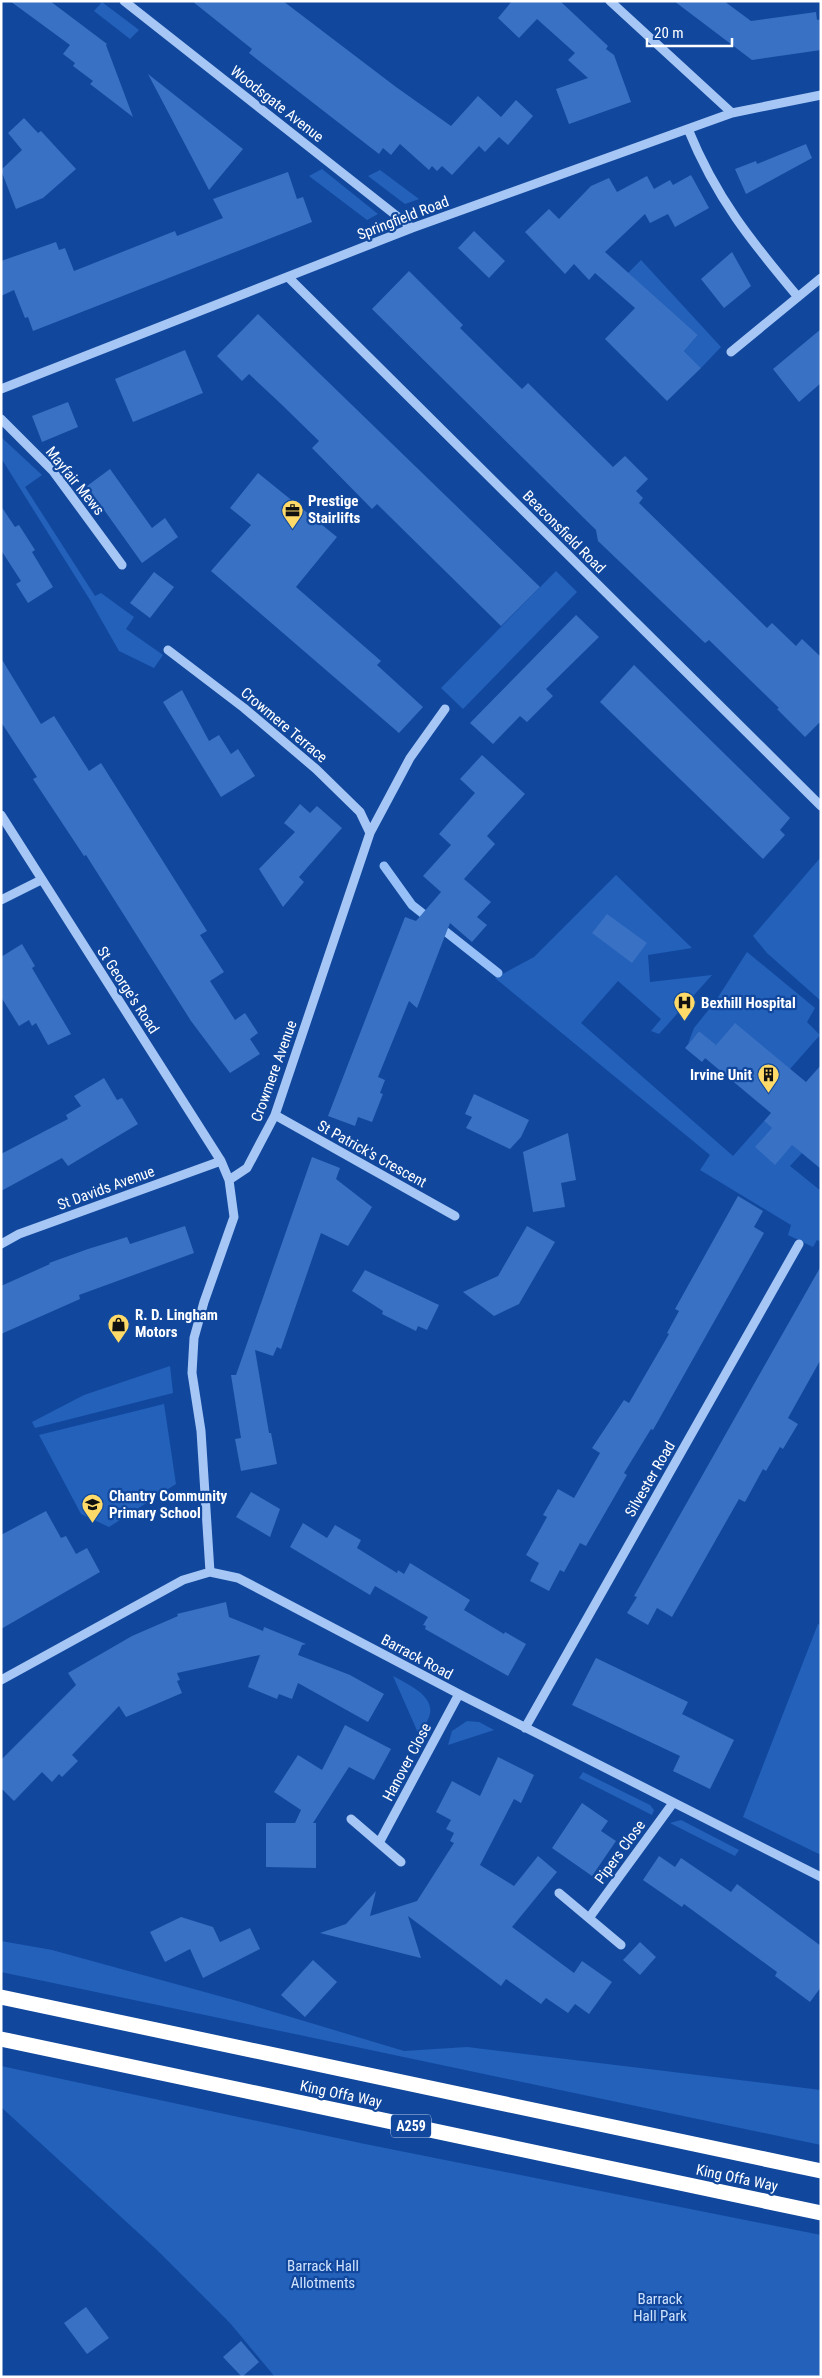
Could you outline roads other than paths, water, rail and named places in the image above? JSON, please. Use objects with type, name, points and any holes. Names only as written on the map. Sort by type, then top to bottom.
[{"type":"highway","name":"King Offa Way","points":[[1,1997],[821,2171]]},
{"type":"highway","name":"King Offa Way","points":[[1,2040],[821,2213]]},
{"type":"street","name":"Woodsgate Avenue","points":[[124,1],[412,228]]},
{"type":"street","points":[[610,1],[732,112]]},
{"type":"street","name":"Springfield Road","points":[[1,388],[412,228],[732,112],[821,95]]},
{"type":"street","points":[[688,128],[714,186],[739,224],[798,297]]},
{"type":"street","name":"Beaconsfield Road","points":[[288,277],[821,806]]},
{"type":"street","points":[[731,352],[821,278]]},
{"type":"street","name":"Mayfair Mews","points":[[1,419],[53,471],[122,565]]},
{"type":"street","name":"Crowmere Terrace","points":[[168,650],[244,708],[316,769],[360,812],[370,833]]},
{"type":"street","name":"Crowmere Avenue","points":[[229,1180],[247,1168],[275,1115],[370,833],[410,758],[445,709]]},
{"type":"street","name":"St George's Road","points":[[1,815],[221,1161],[229,1180]]},
{"type":"street","points":[[1,900],[41,880]]},
{"type":"street","name":"St Patrick's Crescent","points":[[275,1115],[455,1216]]},
{"type":"street","name":"St Davids Avenue","points":[[1,1244],[19,1234],[221,1161]]},
{"type":"street","points":[[210,1572],[201,1431],[192,1373],[193,1347],[204,1302],[234,1217],[229,1180]]},
{"type":"street","name":"Silvester Road","points":[[526,1728],[799,1244]]},
{"type":"street","name":"Barrack Road","points":[[1,1680],[182,1580],[210,1572],[238,1578],[459,1694],[821,1877]]},
{"type":"street","name":"Hanover Close","points":[[379,1843],[459,1694]]},
{"type":"street","name":"Pipers Close","points":[[589,1918],[673,1803]]},
{"type":"street","points":[[351,1819],[401,1862]]},
{"type":"street","points":[[559,1893],[621,1945]]},
{"type":"waterway","points":[[384,866],[412,905],[498,973]]},
{"type":"place","name":"Prestige Stairlifts","points":[[292,529]]},
{"type":"place","name":"Bexhill Hospital","points":[[685,1022]]},
{"type":"place","name":"Irvine Unit","points":[[768,1094]]},
{"type":"place","name":"R. D. Lingham Motors","points":[[119,1343]]},
{"type":"place","name":"Chantry Community Primary School","points":[[93,1524]]},
{"type":"park label","name":"Barrack Hall Allotments","points":[[323,2274]]},
{"type":"park label","name":"Barrack Hall Park","points":[[660,2308]]}]
